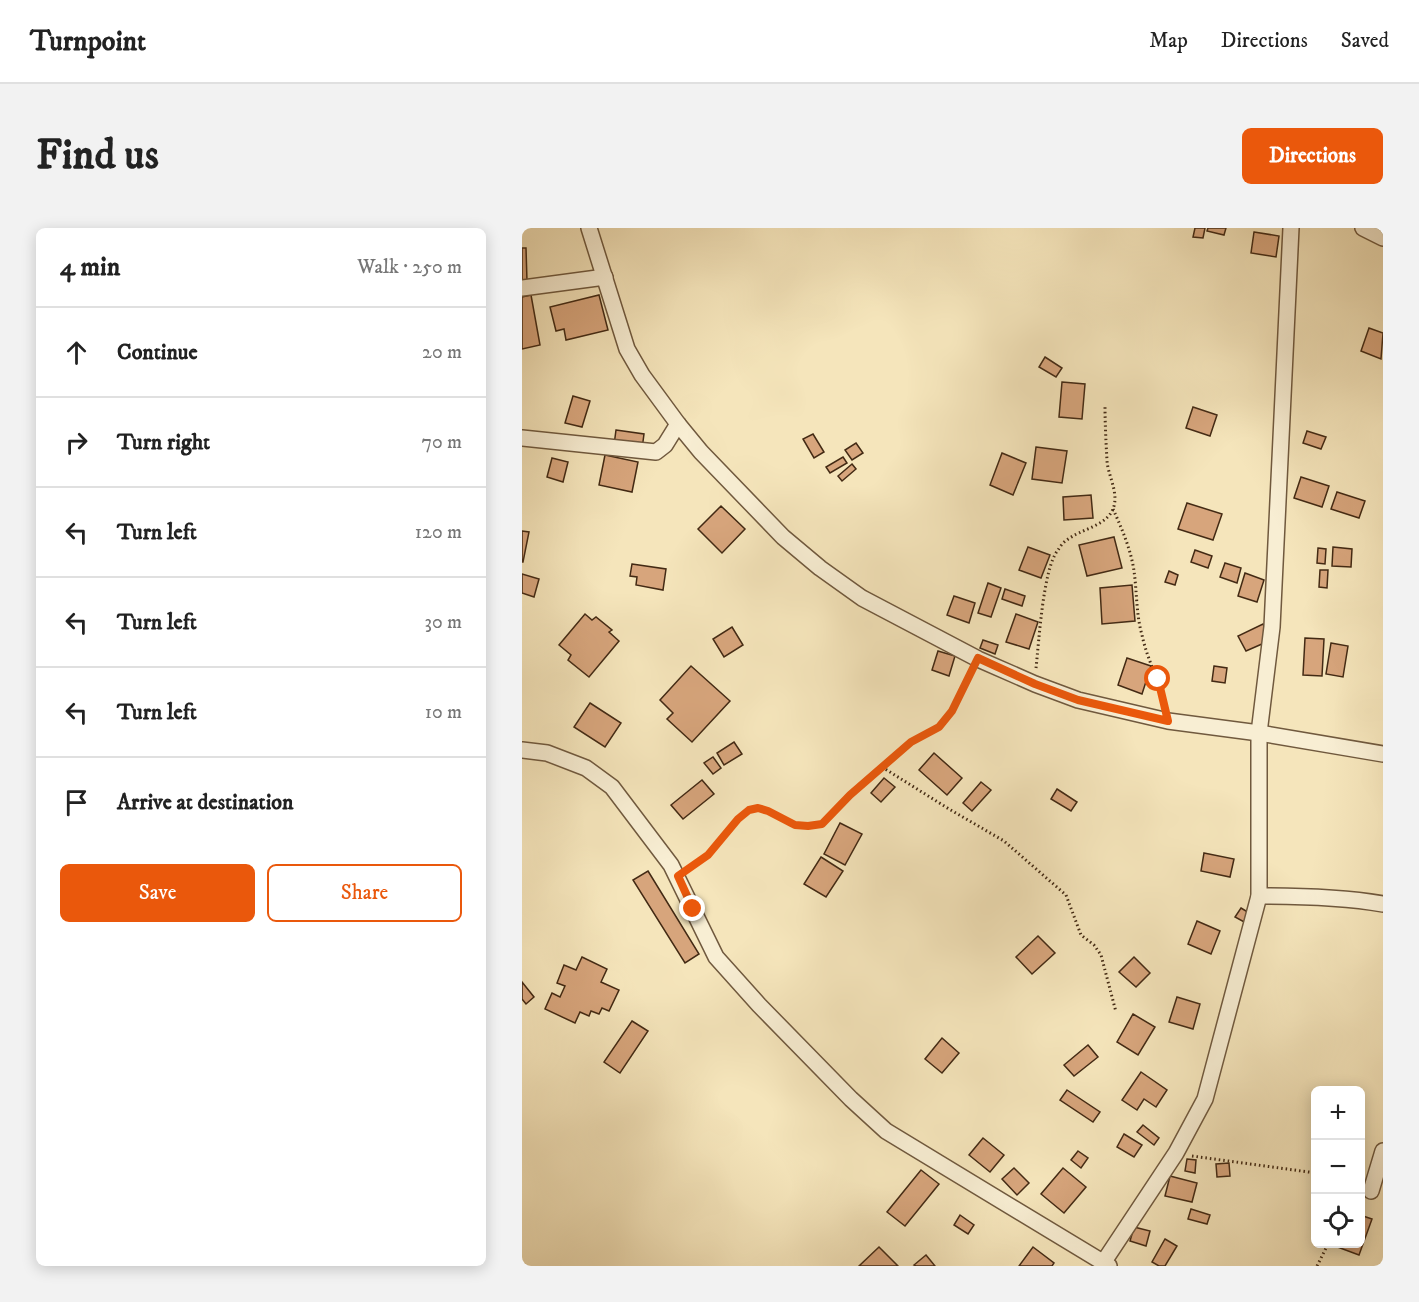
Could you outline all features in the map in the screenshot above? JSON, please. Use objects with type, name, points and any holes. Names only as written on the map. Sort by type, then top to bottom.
[{"type":"street","points":[[590,228],[627,349],[642,375],[678,424],[701,452],[783,537],[862,598],[978,658],[1035,684],[1078,700],[1168,721],[1259,733],[1383,754]]},
{"type":"street","points":[[522,750],[547,753],[586,768],[612,787],[678,876],[716,957],[776,1022],[877,1123],[894,1136],[1106,1264],[1176,1154],[1205,1099],[1259,896],[1259,733],[1272,627],[1291,228]]},
{"type":"street","points":[[1363,228],[1383,238]]},
{"type":"street","points":[[522,288],[605,276]]},
{"type":"street","points":[[522,438],[656,452],[665,445],[678,424]]},
{"type":"street","points":[[1259,896],[1320,897],[1383,904]]},
{"type":"street","points":[[1371,1191],[1383,1151]]},
{"type":"path","points":[[1105,405],[1107,463],[1114,493],[1113,509],[1134,568],[1141,632],[1148,659],[1158,679],[1168,721]]},
{"type":"path","points":[[1035,684],[1042,614],[1055,553],[1067,539],[1087,531],[1113,509]]},
{"type":"path","points":[[678,876],[708,855],[738,819],[749,810],[758,808],[795,825],[822,824],[850,795],[911,742],[939,727],[952,711],[978,658]]},
{"type":"path","points":[[882,767],[949,810],[1004,841],[1066,895],[1082,935],[1094,945],[1101,955],[1116,1012]]},
{"type":"path","points":[[1176,1154],[1311,1172]]},
{"type":"path","points":[[1317,1266],[1326,1248]]},
{"type":"building","points":[[1195,228],[1205,228],[1203,238],[1193,237]]},
{"type":"building","points":[[1208,228],[1226,228],[1224,235],[1207,231]]},
{"type":"building","points":[[1254,232],[1279,236],[1276,257],[1251,253]]},
{"type":"building","points":[[522,248],[526,248],[527,281],[522,281]]},
{"type":"building","points":[[531,295],[540,345],[522,349],[522,297]]},
{"type":"building","points":[[599,295],[608,330],[566,340],[564,329],[556,331],[550,307]]},
{"type":"building","points":[[1369,328],[1383,333],[1381,359],[1361,351]]},
{"type":"building","points":[[1045,357],[1062,368],[1056,377],[1039,367]]},
{"type":"building","points":[[1062,382],[1085,384],[1082,419],[1059,417]]},
{"type":"building","points":[[573,396],[590,401],[582,427],[565,423]]},
{"type":"building","points":[[1193,407],[1217,415],[1210,436],[1186,428]]},
{"type":"building","points":[[616,430],[644,434],[642,449],[614,445]]},
{"type":"building","points":[[1307,431],[1326,437],[1321,449],[1303,443]]},
{"type":"building","points":[[813,434],[824,452],[814,458],[803,439]]},
{"type":"building","points":[[856,443],[863,453],[852,460],[845,450]]},
{"type":"building","points":[[1036,447],[1067,451],[1062,483],[1032,479]]},
{"type":"building","points":[[1002,453],[1026,463],[1013,495],[990,485]]},
{"type":"building","points":[[605,455],[638,462],[632,492],[599,485]]},
{"type":"building","points":[[843,457],[847,463],[830,473],[826,467]]},
{"type":"building","points":[[552,458],[568,462],[563,482],[547,477]]},
{"type":"building","points":[[852,464],[856,469],[842,481],[838,476]]},
{"type":"building","points":[[1301,477],[1329,486],[1322,507],[1294,498]]},
{"type":"building","points":[[1337,492],[1365,501],[1359,518],[1331,509]]},
{"type":"building","points":[[1091,495],[1093,518],[1064,520],[1063,497]]},
{"type":"building","points":[[1187,503],[1222,514],[1213,540],[1178,529]]},
{"type":"building","points":[[721,506],[745,529],[722,553],[698,529]]},
{"type":"building","points":[[522,531],[529,532],[523,562],[522,562]]},
{"type":"building","points":[[1114,537],[1122,568],[1087,576],[1079,545]]},
{"type":"building","points":[[1028,547],[1050,555],[1041,578],[1019,570]]},
{"type":"building","points":[[1333,547],[1352,549],[1351,567],[1332,566]]},
{"type":"building","points":[[1318,548],[1326,549],[1325,564],[1317,563]]},
{"type":"building","points":[[1195,550],[1212,556],[1208,568],[1191,562]]},
{"type":"building","points":[[1225,563],[1241,568],[1237,583],[1220,577]]},
{"type":"building","points":[[632,564],[666,569],[663,590],[636,585],[637,577],[630,576]]},
{"type":"building","points":[[1320,570],[1328,570],[1327,588],[1319,587]]},
{"type":"building","points":[[1169,571],[1178,575],[1175,585],[1165,582]]},
{"type":"building","points":[[1245,573],[1264,580],[1257,602],[1238,596]]},
{"type":"building","points":[[522,574],[539,579],[534,597],[522,593]]},
{"type":"building","points":[[988,583],[1001,588],[991,617],[978,613]]},
{"type":"building","points":[[1132,585],[1135,621],[1102,624],[1100,588]]},
{"type":"building","points":[[1005,589],[1025,596],[1022,606],[1002,599]]},
{"type":"building","points":[[954,596],[975,603],[969,623],[947,615]]},
{"type":"building","points":[[585,614],[592,620],[596,617],[612,630],[609,632],[619,641],[589,677],[568,660],[571,655],[559,645]]},
{"type":"building","points":[[1016,614],[1038,622],[1029,649],[1006,642]]},
{"type":"building","points":[[1263,624],[1271,640],[1246,651],[1238,636]]},
{"type":"building","points":[[732,627],[743,645],[724,657],[713,639]]},
{"type":"building","points":[[1305,638],[1324,639],[1322,676],[1303,675]]},
{"type":"building","points":[[983,640],[998,645],[995,654],[980,648]]},
{"type":"building","points":[[1331,643],[1348,646],[1343,677],[1326,674]]},
{"type":"building","points":[[938,651],[955,656],[949,676],[932,670]]},
{"type":"building","points":[[1127,658],[1151,666],[1142,694],[1118,685]]},
{"type":"building","points":[[691,666],[730,701],[692,742],[667,719],[673,713],[660,700]]},
{"type":"building","points":[[1214,666],[1227,668],[1225,683],[1212,681]]},
{"type":"building","points":[[590,703],[621,723],[605,747],[574,727]]},
{"type":"building","points":[[734,742],[742,754],[724,765],[717,753]]},
{"type":"building","points":[[934,753],[962,778],[947,795],[919,770]]},
{"type":"building","points":[[713,757],[721,768],[713,774],[704,763]]},
{"type":"building","points":[[884,778],[895,787],[881,802],[871,793]]},
{"type":"building","points":[[702,780],[714,794],[683,819],[671,805]]},
{"type":"building","points":[[981,782],[991,790],[972,811],[963,803]]},
{"type":"building","points":[[1057,789],[1077,802],[1071,811],[1051,799]]},
{"type":"building","points":[[840,823],[862,834],[845,865],[824,854]]},
{"type":"building","points":[[1204,853],[1234,859],[1230,877],[1201,871]]},
{"type":"building","points":[[821,857],[843,871],[826,897],[804,884]]},
{"type":"building","points":[[648,871],[699,954],[685,963],[633,880]]},
{"type":"building","points":[[1241,908],[1251,914],[1246,923],[1235,917]]},
{"type":"building","points":[[1197,921],[1220,931],[1211,954],[1188,944]]},
{"type":"building","points":[[1038,936],[1055,953],[1032,974],[1016,957]]},
{"type":"building","points":[[582,957],[607,969],[601,982],[619,990],[609,1011],[602,1008],[599,1014],[591,1011],[589,1016],[580,1012],[575,1023],[545,1009],[552,993],[560,997],[565,986],[557,983],[564,965],[576,970]]},
{"type":"building","points":[[1134,957],[1150,973],[1136,987],[1119,972]]},
{"type":"building","points":[[522,982],[534,997],[526,1004],[522,999]]},
{"type":"building","points":[[1177,997],[1200,1004],[1193,1029],[1169,1022]]},
{"type":"building","points":[[1133,1014],[1155,1027],[1138,1055],[1117,1042]]},
{"type":"building","points":[[632,1021],[648,1031],[620,1073],[604,1062]]},
{"type":"building","points":[[942,1038],[959,1053],[942,1073],[925,1059]]},
{"type":"building","points":[[1088,1045],[1098,1057],[1074,1076],[1064,1065]]},
{"type":"building","points":[[1141,1072],[1167,1090],[1156,1107],[1144,1099],[1137,1110],[1122,1100]]},
{"type":"building","points":[[1067,1090],[1100,1112],[1093,1122],[1060,1100]]},
{"type":"building","points":[[1143,1125],[1159,1138],[1154,1145],[1137,1132]]},
{"type":"building","points":[[1124,1134],[1142,1145],[1134,1157],[1117,1147]]},
{"type":"building","points":[[983,1138],[1004,1155],[990,1172],[969,1155]]},
{"type":"building","points":[[1078,1151],[1088,1158],[1081,1168],[1071,1160]]},
{"type":"building","points":[[1187,1159],[1196,1160],[1195,1173],[1185,1171]]},
{"type":"building","points":[[1229,1163],[1230,1176],[1217,1177],[1216,1164]]},
{"type":"building","points":[[1014,1168],[1029,1183],[1017,1195],[1002,1179]]},
{"type":"building","points":[[1063,1168],[1086,1187],[1064,1213],[1041,1194]]},
{"type":"building","points":[[921,1170],[939,1184],[905,1226],[887,1212]]},
{"type":"building","points":[[1170,1176],[1197,1183],[1192,1202],[1165,1196]]},
{"type":"building","points":[[1191,1209],[1210,1215],[1207,1224],[1188,1219]]},
{"type":"building","points":[[960,1215],[974,1225],[968,1234],[954,1225]]},
{"type":"building","points":[[1365,1217],[1372,1219],[1365,1238]]},
{"type":"building","points":[[1134,1227],[1150,1231],[1146,1246],[1130,1241]]},
{"type":"building","points":[[1165,1239],[1177,1246],[1165,1266],[1159,1266],[1152,1262]]},
{"type":"building","points":[[879,1247],[898,1266],[859,1266]]},
{"type":"building","points":[[1033,1247],[1054,1263],[1052,1266],[1019,1266]]},
{"type":"building","points":[[1340,1248],[1362,1248],[1359,1255]]},
{"type":"building","points":[[926,1255],[935,1266],[914,1265]]},
{"type":"route","points":[[693,909],[678,876],[708,855],[738,819],[749,810],[758,808],[795,825],[822,824],[850,795],[911,742],[939,727],[952,711],[978,658],[1035,684],[1078,700],[1168,721],[1158,679]]}]
